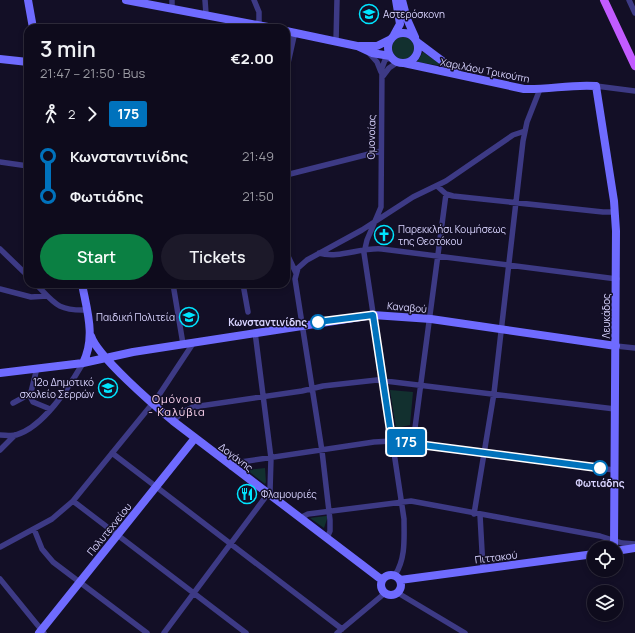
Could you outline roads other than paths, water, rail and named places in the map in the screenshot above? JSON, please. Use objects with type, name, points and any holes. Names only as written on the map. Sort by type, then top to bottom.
[{"type":"main road","points":[[604,0],[635,66]]},
{"type":"street","points":[[28,0],[32,24]]},
{"type":"street","points":[[131,0],[172,4],[206,14],[254,24]]},
{"type":"street","points":[[205,0],[206,14]]},
{"type":"street","points":[[254,0],[259,12],[259,24]]},
{"type":"street","points":[[336,42],[337,0]]},
{"type":"street","points":[[396,0],[400,24],[388,45],[396,60]]},
{"type":"street","points":[[367,51],[377,62],[383,76],[396,60],[413,60],[416,56],[418,52],[416,40],[407,19],[402,0]]},
{"type":"street","points":[[628,0],[635,13]]},
{"type":"street","name":"Χαριλάου Τρικούπη","points":[[290,31],[357,46],[367,51],[396,60],[461,74],[515,88],[540,89],[571,85],[596,86],[635,91]]},
{"type":"street","points":[[290,54],[295,32]]},
{"type":"street","points":[[357,46],[377,46],[403,32],[461,74]]},
{"type":"street","points":[[0,59],[24,62]]},
{"type":"street","name":"Ομονοίας","points":[[365,249],[381,208],[382,68],[384,63],[396,60]]},
{"type":"street","name":"Λευκάδος","points":[[596,86],[615,212],[617,279],[614,541]]},
{"type":"street","points":[[483,569],[477,514],[494,393],[525,131],[540,89]]},
{"type":"street","points":[[327,538],[330,527],[329,511],[322,451],[295,279],[296,272],[302,263],[377,220],[413,197],[437,186],[513,135],[525,131]]},
{"type":"street","points":[[290,174],[381,151]]},
{"type":"street","points":[[0,162],[24,165]]},
{"type":"street","points":[[437,186],[446,194],[615,212]]},
{"type":"street","points":[[413,443],[431,319],[446,194]]},
{"type":"street","points":[[319,253],[330,255],[365,249],[382,248],[617,279]]},
{"type":"street","points":[[0,249],[24,272]]},
{"type":"street","points":[[365,249],[365,263],[382,380],[402,501],[404,550],[398,578],[401,587],[398,593],[392,595],[385,593],[381,589],[382,580],[388,575],[398,578]]},
{"type":"street","points":[[290,260],[296,272]]},
{"type":"street","points":[[40,288],[59,306],[70,310],[87,310]]},
{"type":"street","points":[[0,435],[15,435],[25,431],[43,417],[74,379],[88,352],[91,336],[83,288]]},
{"type":"street","points":[[174,288],[183,344]]},
{"type":"street","points":[[244,288],[248,312]]},
{"type":"street","points":[[0,289],[30,297],[47,296]]},
{"type":"street","name":"Καναβού","points":[[0,372],[83,363],[194,342],[373,315],[431,319],[635,348]]},
{"type":"street","points":[[164,633],[269,495],[272,482],[271,458],[255,332]]},
{"type":"street","name":"Δογάνης","points":[[91,336],[96,347],[153,404],[173,421],[231,467],[382,580]]},
{"type":"street","points":[[0,546],[57,516],[73,501],[153,404],[194,342]]},
{"type":"street","points":[[37,368],[30,396],[33,402],[50,409]]},
{"type":"street","points":[[173,421],[190,408],[382,380],[615,409]]},
{"type":"street","points":[[13,403],[26,396],[30,396]]},
{"type":"street","points":[[0,450],[10,442],[15,435]]},
{"type":"street","name":"Πολυτεχνείου","points":[[42,632],[79,582],[195,438]]},
{"type":"street","points":[[231,467],[241,462],[392,441],[614,470]]},
{"type":"street","points":[[112,453],[342,629]]},
{"type":"street","points":[[73,501],[246,633]]},
{"type":"street","points":[[300,518],[308,514],[402,501],[414,501],[600,536],[609,541]]},
{"type":"street","points":[[34,529],[40,545],[46,555],[146,633]]},
{"type":"street","points":[[623,544],[635,544]]},
{"type":"street","points":[[623,550],[635,548]]},
{"type":"street","name":"Πιττακού","points":[[398,578],[483,569],[587,555]]},
{"type":"street","points":[[0,579],[42,632]]},
{"type":"street","points":[[337,633],[385,593]]},
{"type":"street","points":[[398,593],[465,633]]},
{"type":"place","name":"Αστερόσκονη","points":[[369,14]]},
{"type":"place","name":"Παρεκκλήσι Κοιμήσεως της Θεοτόκου","points":[[384,235]]},
{"type":"place","name":"Παιδική Πολιτεία","points":[[189,317]]},
{"type":"place","name":"Κωνσταντινίδης","points":[[318,322]]},
{"type":"place","name":"12ο Δημοτικό σχολείο Σερρών","points":[[108,388]]},
{"type":"place","name":"Φωτιάδης","points":[[600,468]]},
{"type":"place","name":"Φλαμουριές","points":[[247,494]]},
{"type":"district","name":"Ομόνοια - Καλύβια","points":[[177,405]]}]
